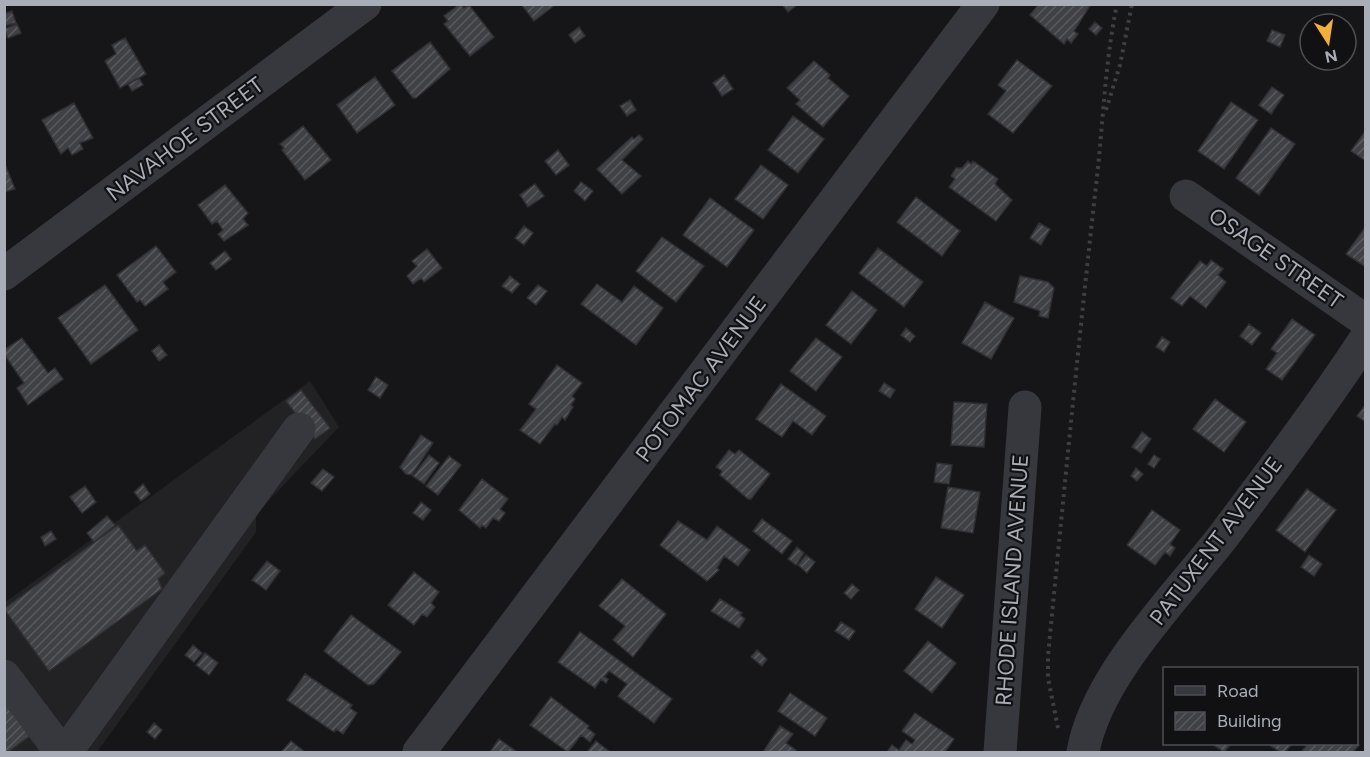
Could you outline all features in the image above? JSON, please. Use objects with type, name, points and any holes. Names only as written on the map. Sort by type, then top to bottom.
[{"type":"street","name":"NAVAHOE STREET","points":[[4,274],[325,20],[365,4]]},
{"type":"street","name":"POTOMAC AVENUE","points":[[419,753],[983,4]]},
{"type":"street","name":"OSAGE STREET","points":[[1186,196],[1365,321]]},
{"type":"street","name":"PATUXENT AVENUE","points":[[1071,745],[1087,731],[1113,677],[1225,533],[1365,338]]},
{"type":"street","name":"RHODE ISLAND AVENUE","points":[[1000,753],[1025,407]]},
{"type":"street","points":[[66,753],[299,429]]},
{"type":"street","points":[[4,676],[61,753]]},
{"type":"path","points":[[1071,745],[1047,678],[1048,656],[1073,384],[1104,117],[1106,65],[1117,4]]},
{"type":"path","points":[[1104,117],[1120,65],[1132,4]]},
{"type":"shaded area","points":[[310,381],[339,427],[256,514],[256,532],[97,752],[5,752],[4,603]]},
{"type":"building","points":[[460,4],[464,8],[469,5],[494,37],[470,56],[444,24],[448,21],[444,16]]},
{"type":"building","points":[[521,4],[556,4],[534,21]]},
{"type":"building","points":[[782,4],[798,4],[788,12]]},
{"type":"building","points":[[1039,4],[1091,4],[1074,31],[1078,34],[1071,43],[1067,39],[1064,44],[1030,15]]},
{"type":"building","points":[[12,11],[16,23],[4,26],[4,14]]},
{"type":"building","points":[[1095,22],[1102,28],[1096,35],[1089,29]]},
{"type":"building","points":[[17,24],[21,33],[8,38],[4,29]]},
{"type":"building","points":[[579,27],[585,36],[575,43],[569,35]]},
{"type":"building","points":[[1272,30],[1285,35],[1280,47],[1267,41]]},
{"type":"building","points":[[125,38],[146,74],[120,88],[105,61],[116,54],[112,45]]},
{"type":"building","points":[[430,42],[450,69],[416,98],[413,98],[392,71]]},
{"type":"building","points":[[1017,60],[1052,86],[1013,133],[988,114],[1006,91],[998,85]]},
{"type":"building","points":[[814,61],[830,75],[828,78],[849,96],[823,127],[796,104],[800,100],[787,88]]},
{"type":"building","points":[[724,75],[733,89],[722,96],[713,83]]},
{"type":"building","points":[[375,77],[395,105],[357,133],[337,105]]},
{"type":"building","points":[[139,78],[143,85],[132,91],[128,84]]},
{"type":"building","points":[[1272,87],[1284,95],[1271,114],[1259,105]]},
{"type":"building","points":[[630,100],[636,110],[627,116],[620,106]]},
{"type":"building","points":[[1231,102],[1258,120],[1224,169],[1198,151]]},
{"type":"building","points":[[74,103],[93,138],[80,143],[83,149],[72,155],[68,148],[61,154],[42,120]]},
{"type":"building","points":[[793,116],[824,139],[798,173],[768,150]]},
{"type":"building","points":[[303,126],[331,160],[305,180],[280,144]]},
{"type":"building","points":[[1271,128],[1295,144],[1259,195],[1236,178]]},
{"type":"building","points":[[1366,130],[1366,161],[1351,151]]},
{"type":"building","points":[[639,135],[643,139],[622,160],[641,176],[622,194],[597,169],[632,137],[634,139]]},
{"type":"building","points":[[558,150],[569,165],[556,175],[545,161]]},
{"type":"building","points":[[968,161],[971,164],[973,161],[998,179],[995,184],[1012,200],[996,221],[949,187],[955,179],[951,176],[956,168],[962,168]]},
{"type":"building","points":[[4,162],[15,189],[4,192]]},
{"type":"building","points":[[761,165],[788,185],[763,219],[735,199]]},
{"type":"building","points":[[581,182],[593,191],[585,201],[574,191]]},
{"type":"building","points":[[535,184],[544,196],[528,207],[520,195]]},
{"type":"building","points":[[225,185],[248,213],[243,219],[248,225],[224,241],[218,234],[223,230],[217,221],[212,224],[198,205]]},
{"type":"building","points":[[916,197],[960,231],[942,256],[897,222]]},
{"type":"building","points":[[710,198],[754,230],[727,267],[683,235]]},
{"type":"building","points":[[1039,223],[1050,229],[1041,245],[1030,238]]},
{"type":"building","points":[[524,226],[533,233],[524,245],[515,238]]},
{"type":"building","points":[[1366,226],[1366,267],[1346,254]]},
{"type":"building","points":[[662,237],[704,266],[676,302],[636,271]]},
{"type":"building","points":[[156,246],[176,272],[163,282],[168,289],[145,306],[140,300],[137,302],[117,275]]},
{"type":"building","points":[[878,248],[923,282],[904,307],[859,273]]},
{"type":"building","points":[[427,249],[442,268],[424,282],[421,278],[413,284],[407,276],[417,266],[412,261]]},
{"type":"building","points":[[225,251],[231,259],[216,270],[210,263]]},
{"type":"building","points":[[1211,260],[1223,269],[1218,275],[1226,282],[1206,308],[1190,296],[1182,306],[1171,298],[1200,261],[1207,266]]},
{"type":"building","points":[[510,276],[520,284],[512,293],[502,286]]},
{"type":"building","points":[[1020,276],[1048,282],[1054,288],[1048,318],[1039,316],[1040,311],[1014,302]]},
{"type":"building","points":[[597,284],[622,302],[634,286],[663,308],[636,345],[581,304]]},
{"type":"building","points":[[105,285],[138,330],[91,364],[58,318]]},
{"type":"building","points":[[538,285],[547,291],[536,305],[527,298]]},
{"type":"building","points":[[852,291],[877,310],[851,344],[826,325]]},
{"type":"building","points":[[985,302],[1014,318],[991,359],[962,343]]},
{"type":"building","points":[[1292,319],[1315,335],[1282,380],[1266,369],[1277,353],[1271,349]]},
{"type":"building","points":[[1249,324],[1261,333],[1252,345],[1240,336]]},
{"type":"building","points":[[906,328],[915,336],[910,342],[901,335]]},
{"type":"building","points":[[1162,337],[1170,342],[1164,352],[1156,347]]},
{"type":"building","points":[[22,338],[48,373],[55,368],[63,379],[28,405],[17,388],[24,383],[4,354],[4,350]]},
{"type":"building","points":[[816,338],[842,357],[816,391],[790,371]]},
{"type":"building","points":[[159,345],[167,355],[159,361],[152,351]]},
{"type":"building","points":[[557,365],[582,383],[572,396],[575,399],[571,405],[573,407],[565,420],[562,417],[540,444],[520,430],[536,409],[529,404]]},
{"type":"building","points":[[376,377],[388,385],[380,398],[368,390]]},
{"type":"building","points":[[884,383],[895,390],[890,398],[879,391]]},
{"type":"building","points":[[781,384],[826,416],[812,435],[793,421],[782,437],[756,419]]},
{"type":"building","points":[[301,390],[330,428],[315,439],[286,401]]},
{"type":"building","points":[[1215,399],[1246,422],[1224,452],[1193,429]]},
{"type":"building","points":[[954,402],[987,404],[984,447],[951,445]]},
{"type":"building","points":[[1366,404],[1366,422],[1357,416]]},
{"type":"building","points":[[1142,432],[1151,439],[1141,453],[1132,447]]},
{"type":"building","points":[[421,435],[433,443],[412,475],[406,474],[400,467]]},
{"type":"building","points":[[729,450],[735,454],[739,450],[770,474],[751,499],[748,499],[720,475],[722,471],[716,467]]},
{"type":"building","points":[[429,455],[439,463],[424,484],[413,476]]},
{"type":"building","points":[[1154,455],[1160,459],[1154,468],[1148,464]]},
{"type":"building","points":[[449,456],[461,465],[438,495],[426,486]]},
{"type":"building","points":[[937,463],[952,465],[949,484],[934,482]]},
{"type":"building","points":[[1136,468],[1143,474],[1137,481],[1131,476]]},
{"type":"building","points":[[323,469],[334,477],[322,491],[311,483]]},
{"type":"building","points":[[482,479],[508,499],[500,509],[505,513],[499,521],[493,518],[486,528],[482,525],[480,528],[459,510]]},
{"type":"building","points":[[143,484],[150,494],[141,501],[134,492]]},
{"type":"building","points":[[85,486],[96,502],[82,513],[70,497]]},
{"type":"building","points":[[948,487],[980,492],[973,533],[941,528]]},
{"type":"building","points":[[1307,489],[1336,510],[1305,552],[1276,530]]},
{"type":"building","points":[[421,502],[431,510],[423,520],[413,513]]},
{"type":"building","points":[[1152,510],[1180,530],[1170,544],[1175,548],[1170,556],[1165,552],[1155,565],[1127,545]]},
{"type":"building","points":[[107,516],[115,525],[94,542],[87,533]]},
{"type":"building","points":[[762,519],[792,541],[782,554],[753,531]]},
{"type":"building","points":[[678,521],[707,540],[717,526],[750,550],[738,566],[724,556],[717,568],[719,570],[707,581],[660,545]]},
{"type":"building","points":[[118,525],[137,551],[145,545],[165,573],[158,579],[162,589],[49,671],[4,609]]},
{"type":"building","points":[[51,531],[56,539],[45,546],[41,537]]},
{"type":"building","points":[[797,547],[804,553],[796,565],[788,559]]},
{"type":"building","points":[[806,555],[815,562],[807,573],[798,565]]},
{"type":"building","points":[[1309,555],[1322,564],[1314,576],[1301,567]]},
{"type":"building","points":[[267,561],[280,571],[266,590],[252,580]]},
{"type":"building","points":[[414,572],[439,592],[431,603],[435,607],[427,617],[422,614],[414,625],[388,605]]},
{"type":"building","points":[[936,577],[964,595],[942,628],[915,609]]},
{"type":"building","points":[[622,579],[666,614],[633,657],[613,640],[625,626],[599,606]]},
{"type":"building","points":[[852,584],[859,590],[851,599],[844,593]]},
{"type":"building","points":[[720,599],[742,613],[740,615],[745,619],[739,628],[711,611]]},
{"type":"building","points":[[351,615],[401,652],[374,684],[368,685],[324,651]]},
{"type":"building","points":[[841,622],[855,631],[849,640],[835,631]]},
{"type":"building","points":[[580,632],[672,699],[654,723],[618,696],[627,684],[609,671],[604,677],[608,679],[606,683],[601,679],[595,688],[558,662]]},
{"type":"building","points":[[928,641],[956,663],[932,693],[904,671]]},
{"type":"building","points":[[193,645],[202,653],[194,662],[185,655]]},
{"type":"building","points":[[757,650],[767,659],[762,666],[751,657]]},
{"type":"building","points":[[205,653],[218,663],[209,675],[196,665]]},
{"type":"building","points":[[305,674],[352,705],[350,708],[357,713],[343,734],[336,729],[334,732],[287,700]]},
{"type":"building","points":[[790,693],[827,718],[815,736],[778,711]]},
{"type":"building","points":[[551,697],[589,726],[587,728],[595,734],[590,742],[581,735],[568,752],[530,725]]},
{"type":"building","points":[[4,699],[31,735],[8,752],[4,752]]},
{"type":"building","points":[[915,713],[954,739],[945,752],[887,752],[892,745],[899,750],[906,740],[912,744],[915,740],[902,731]]},
{"type":"building","points":[[154,723],[162,730],[155,739],[147,732]]},
{"type":"building","points":[[780,726],[793,734],[786,743],[796,750],[795,752],[763,752]]},
{"type":"building","points":[[499,739],[517,752],[490,752]]},
{"type":"building","points":[[291,741],[305,752],[281,752]]},
{"type":"building","points":[[596,741],[610,752],[587,752]]},
{"type":"building","points":[[1214,745],[1230,745],[1224,752]]},
{"type":"building","points":[[1270,745],[1291,745],[1285,752],[1280,752]]},
{"type":"building","points":[[1307,745],[1359,745],[1353,752],[1301,752]]}]
